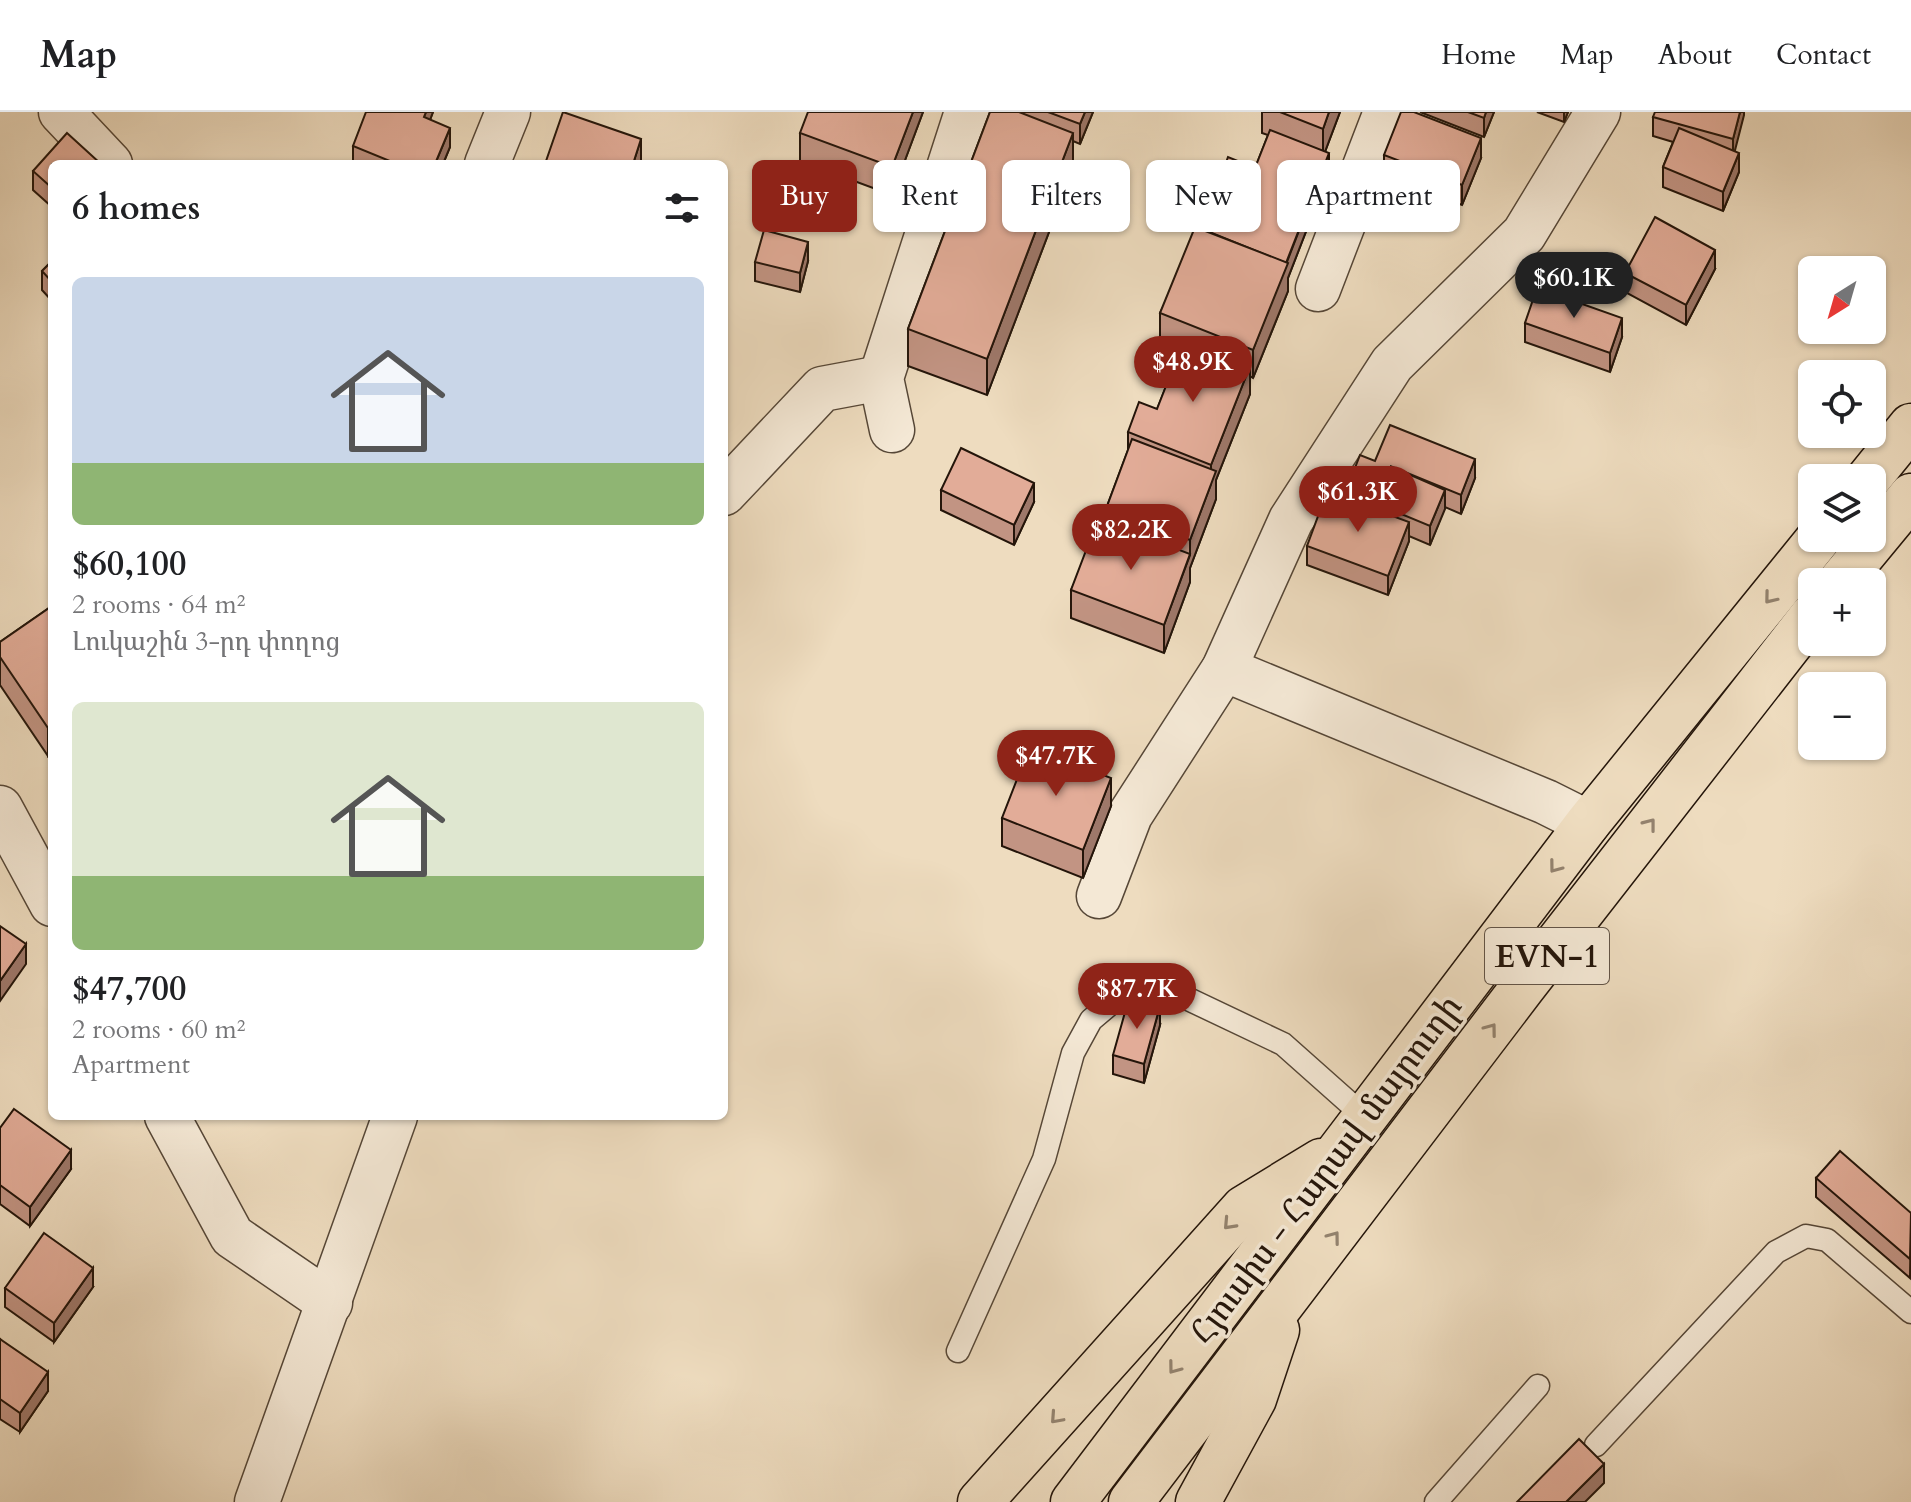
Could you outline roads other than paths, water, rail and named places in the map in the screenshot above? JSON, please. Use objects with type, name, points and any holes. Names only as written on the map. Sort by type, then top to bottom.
[{"type":"highway","points":[[1880,464],[1911,426]]},
{"type":"highway","points":[[1852,568],[1911,496]]},
{"type":"highway","name":"Հյուսիս - Հարավ մայրուղի","points":[[1073,1502],[1588,823],[1808,552]]},
{"type":"highway","name":"Հյուսիս - Հարավ մայրուղի","points":[[1131,1502],[1523,987],[1798,634]]},
{"type":"highway","points":[[980,1502],[1244,1208],[1352,1133]]},
{"type":"highway","points":[[1198,1502],[1254,1399],[1287,1299]]},
{"type":"street","points":[[61,112],[106,160]]},
{"type":"street","points":[[489,160],[508,112]]},
{"type":"street","points":[[892,430],[881,378],[967,112]]},
{"type":"street","points":[[1318,289],[1386,112]]},
{"type":"street","points":[[1099,896],[1130,815],[1224,669],[1291,520],[1392,364],[1524,234],[1598,112]]},
{"type":"street","points":[[728,489],[822,389],[881,378]]},
{"type":"street","points":[[1224,669],[1546,802],[1588,823]]},
{"type":"street","points":[[0,808],[48,897]]},
{"type":"street","points":[[169,1120],[232,1236],[330,1303]]},
{"type":"street","points":[[257,1502],[394,1120]]},
{"type":"lane","points":[[958,1351],[1013,1235],[1044,1159],[1073,1053],[1091,1020],[1142,977],[1283,1044],[1352,1133]]},
{"type":"lane","points":[[1596,1445],[1776,1252],[1806,1236],[1827,1240],[1911,1312]]},
{"type":"lane","points":[[1436,1502],[1538,1386]]}]
